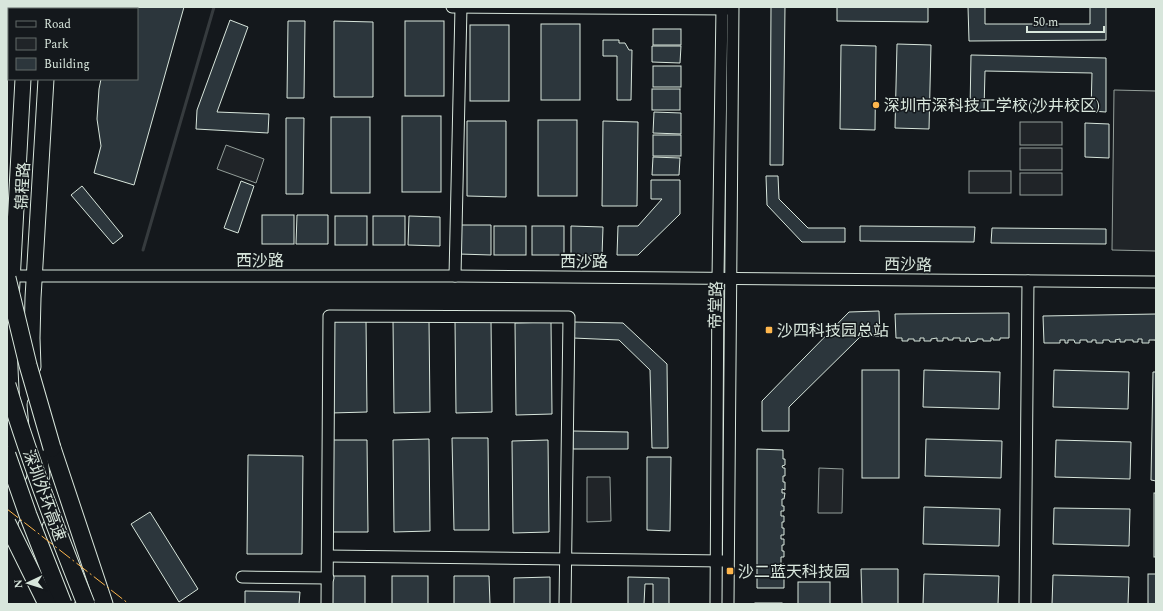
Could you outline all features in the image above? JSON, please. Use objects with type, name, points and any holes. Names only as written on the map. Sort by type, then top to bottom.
[{"type":"highway","points":[[10,277],[28,365],[40,407],[73,513],[104,604]]},
{"type":"highway","name":"深圳外环高速","points":[[7,384],[48,507],[86,604]]},
{"type":"highway","name":"深圳外环高速","points":[[7,455],[28,515],[63,604]]},
{"type":"highway","points":[[7,522],[47,604]]},
{"type":"main road","name":"锦程路","points":[[23,80],[10,277],[10,380],[16,454],[22,498],[30,541],[47,604]]},
{"type":"main road","name":"锦程路","points":[[46,80],[33,298],[33,379],[44,495],[52,536],[70,604]]},
{"type":"street","points":[[452,7],[636,9],[733,8]]},
{"type":"street","points":[[455,276],[461,7]]},
{"type":"street","name":"帝堂路","points":[[722,8],[718,278],[722,561],[728,604]]},
{"type":"street","name":"帝堂路","points":[[716,604],[722,561],[729,398],[733,8]]},
{"type":"street","name":"西沙路","points":[[10,277],[455,276],[1156,282]]},
{"type":"street","points":[[1025,604],[1028,281]]},
{"type":"street","points":[[327,604],[329,316],[569,317],[564,604]]},
{"type":"street","points":[[328,556],[722,561]]},
{"type":"street","points":[[242,577],[328,578]]},
{"type":"green space","points":[[1114,90],[1156,91],[1156,251],[1112,250]]},
{"type":"green space","points":[[1020,122],[1062,122],[1062,145],[1020,145]]},
{"type":"green space","points":[[226,145],[264,159],[256,183],[217,169]]},
{"type":"green space","points":[[1020,148],[1062,148],[1062,170],[1020,170]]},
{"type":"green space","points":[[969,171],[1011,171],[1011,193],[969,193]]},
{"type":"green space","points":[[1020,173],[1062,173],[1062,195],[1020,195]]},
{"type":"green space","points":[[819,468],[843,469],[842,513],[818,513]]},
{"type":"green space","points":[[587,477],[610,477],[611,521],[587,522]]},
{"type":"building","points":[[184,7],[134,185],[94,173],[101,146],[97,119],[101,80],[138,80],[138,8],[122,8]]},
{"type":"building","points":[[771,7],[785,7],[783,165],[770,165]]},
{"type":"building","points":[[837,7],[928,7],[928,22],[837,21]]},
{"type":"building","points":[[968,7],[985,7],[985,24],[1090,24],[1090,7],[1106,7],[1106,40],[969,41]]},
{"type":"building","points":[[230,20],[248,27],[217,112],[269,114],[268,133],[196,129],[197,110]]},
{"type":"building","points":[[288,21],[305,21],[304,98],[287,98]]},
{"type":"building","points":[[334,21],[373,22],[373,97],[334,97]]},
{"type":"building","points":[[405,21],[444,21],[444,96],[405,96]]},
{"type":"building","points":[[541,24],[580,24],[580,100],[541,100]]},
{"type":"building","points":[[470,25],[509,25],[509,101],[470,101]]},
{"type":"building","points":[[653,29],[681,29],[681,45],[653,45]]},
{"type":"building","points":[[603,40],[619,40],[619,43],[625,43],[629,50],[632,50],[631,100],[617,100],[617,56],[603,56]]},
{"type":"building","points":[[897,44],[931,45],[929,129],[895,128]]},
{"type":"building","points":[[841,45],[876,46],[875,130],[840,129]]},
{"type":"building","points":[[652,46],[681,46],[680,63],[652,62]]},
{"type":"building","points":[[971,55],[1106,58],[1106,112],[1091,111],[1092,73],[985,71],[984,110],[970,110]]},
{"type":"building","points":[[653,66],[681,66],[681,87],[653,87]]},
{"type":"building","points":[[652,89],[680,89],[680,110],[652,110]]},
{"type":"building","points":[[654,112],[681,113],[681,134],[653,133]]},
{"type":"building","points":[[402,116],[441,116],[441,192],[402,192]]},
{"type":"building","points":[[331,117],[370,117],[370,193],[331,193]]},
{"type":"building","points":[[286,118],[304,118],[303,194],[286,194]]},
{"type":"building","points":[[538,120],[577,120],[577,196],[538,196]]},
{"type":"building","points":[[467,121],[506,121],[506,197],[467,196]]},
{"type":"building","points":[[603,121],[638,122],[637,206],[602,206]]},
{"type":"building","points":[[1085,123],[1109,124],[1109,158],[1085,157]]},
{"type":"building","points":[[653,135],[681,135],[681,156],[653,156]]},
{"type":"building","points":[[653,157],[680,158],[679,175],[652,175]]},
{"type":"building","points":[[766,176],[778,176],[779,199],[808,228],[845,228],[845,242],[802,242],[767,205]]},
{"type":"building","points":[[651,180],[680,180],[680,214],[638,255],[617,255],[618,226],[638,226],[662,199],[651,199]]},
{"type":"building","points":[[241,181],[254,186],[238,233],[224,228]]},
{"type":"building","points":[[82,186],[123,236],[113,244],[71,195]]},
{"type":"building","points":[[262,215],[294,215],[294,244],[262,244]]},
{"type":"building","points":[[297,215],[328,215],[328,244],[296,244]]},
{"type":"building","points":[[335,216],[367,216],[367,245],[335,245]]},
{"type":"building","points":[[373,216],[405,216],[405,245],[373,245]]},
{"type":"building","points":[[409,216],[440,217],[440,246],[408,245]]},
{"type":"building","points":[[459,225],[491,225],[491,255],[459,254]]},
{"type":"building","points":[[494,226],[526,226],[526,255],[494,255]]},
{"type":"building","points":[[532,226],[564,226],[564,255],[532,255]]},
{"type":"building","points":[[571,226],[603,227],[602,256],[571,255]]},
{"type":"building","points":[[860,226],[975,227],[974,242],[860,241]]},
{"type":"building","points":[[992,228],[1106,229],[1106,244],[991,243]]},
{"type":"building","points":[[879,311],[880,336],[860,337],[789,407],[789,431],[762,431],[762,401],[849,312]]},
{"type":"building","points":[[1009,313],[1009,338],[1000,338],[1000,340],[993,340],[993,338],[991,338],[991,341],[977,339],[977,341],[970,342],[969,338],[966,338],[966,341],[960,341],[960,338],[948,340],[948,338],[943,338],[943,341],[937,341],[937,338],[931,339],[931,341],[924,341],[924,338],[920,338],[920,341],[908,339],[908,341],[902,341],[902,338],[896,338],[895,314]]},
{"type":"building","points":[[1156,314],[1156,342],[1155,340],[1149,340],[1149,343],[1142,343],[1142,339],[1138,339],[1138,342],[1133,342],[1133,340],[1125,340],[1125,342],[1120,342],[1120,339],[1115,340],[1116,342],[1103,340],[1103,343],[1096,343],[1096,340],[1087,342],[1087,340],[1080,340],[1080,343],[1075,343],[1074,340],[1068,340],[1068,343],[1065,343],[1065,340],[1060,340],[1060,343],[1044,343],[1043,316]]},
{"type":"building","points":[[366,320],[367,412],[331,413],[330,321]]},
{"type":"building","points":[[429,320],[430,412],[394,413],[393,321]]},
{"type":"building","points":[[491,320],[492,412],[456,413],[455,321]]},
{"type":"building","points":[[551,322],[552,414],[516,415],[515,323]]},
{"type":"building","points":[[573,322],[623,323],[667,364],[668,448],[652,448],[650,370],[619,340],[573,338]]},
{"type":"building","points":[[862,370],[899,370],[899,478],[862,478]]},
{"type":"building","points":[[924,370],[1000,372],[999,409],[923,407]]},
{"type":"building","points":[[1054,370],[1129,372],[1128,409],[1053,407]]},
{"type":"building","points":[[1153,372],[1156,372],[1156,481],[1151,480]]},
{"type":"building","points":[[573,431],[628,432],[628,449],[573,449]]},
{"type":"building","points":[[452,438],[488,438],[489,530],[454,530]]},
{"type":"building","points":[[429,439],[430,531],[394,532],[393,440]]},
{"type":"building","points":[[926,439],[1002,441],[1001,478],[925,476]]},
{"type":"building","points":[[331,440],[367,440],[368,532],[332,532]]},
{"type":"building","points":[[548,440],[549,532],[513,533],[512,441]]},
{"type":"building","points":[[1056,440],[1131,442],[1130,479],[1055,477]]},
{"type":"building","points":[[757,449],[783,450],[783,459],[785,459],[785,465],[782,466],[785,468],[783,482],[785,482],[785,490],[782,489],[782,493],[785,493],[784,499],[782,499],[784,511],[781,511],[781,516],[784,516],[782,528],[784,528],[784,535],[781,535],[781,539],[784,539],[782,551],[784,551],[784,557],[781,557],[781,564],[784,564],[784,567],[781,567],[781,572],[784,572],[784,588],[757,588]]},
{"type":"building","points":[[248,455],[303,456],[302,554],[247,554]]},
{"type":"building","points":[[647,457],[671,457],[670,531],[647,530]]},
{"type":"building","points":[[1154,493],[1156,493],[1156,557],[1154,557]]},
{"type":"building","points":[[924,507],[1000,509],[999,546],[923,544]]},
{"type":"building","points":[[1054,508],[1130,509],[1129,546],[1053,544]]},
{"type":"building","points":[[150,512],[198,589],[179,602],[131,524]]},
{"type":"building","points":[[861,569],[898,569],[898,604],[862,604]]},
{"type":"building","points":[[924,574],[999,576],[998,604],[923,604]]},
{"type":"building","points":[[1148,574],[1156,574],[1156,604],[1148,604]]},
{"type":"building","points":[[1053,575],[1129,577],[1128,604],[1052,604]]},
{"type":"building","points":[[329,576],[365,576],[365,604],[329,604]]},
{"type":"building","points":[[392,576],[428,576],[428,604],[392,604]]},
{"type":"building","points":[[454,576],[489,576],[490,604],[454,604]]},
{"type":"building","points":[[550,577],[550,604],[514,604],[514,578]]},
{"type":"building","points":[[628,577],[669,578],[669,604],[653,604],[653,584],[645,584],[644,604],[628,604]]},
{"type":"building","points":[[798,582],[830,582],[830,604],[798,604]]},
{"type":"building","points":[[245,591],[300,592],[299,604],[245,604]]},
{"type":"building","points":[[782,603],[782,604],[755,604]]},
{"type":"waterway","points":[[143,250],[214,7]]},
{"type":"power","points":[[7,509],[129,604]]},
{"type":"place","name":"深圳市深科技工学校(沙井校区)","points":[[876,105]]},
{"type":"place","name":"沙四科技园总站","points":[[769,330]]},
{"type":"place","name":"沙二蓝天科技园","points":[[730,571]]}]
